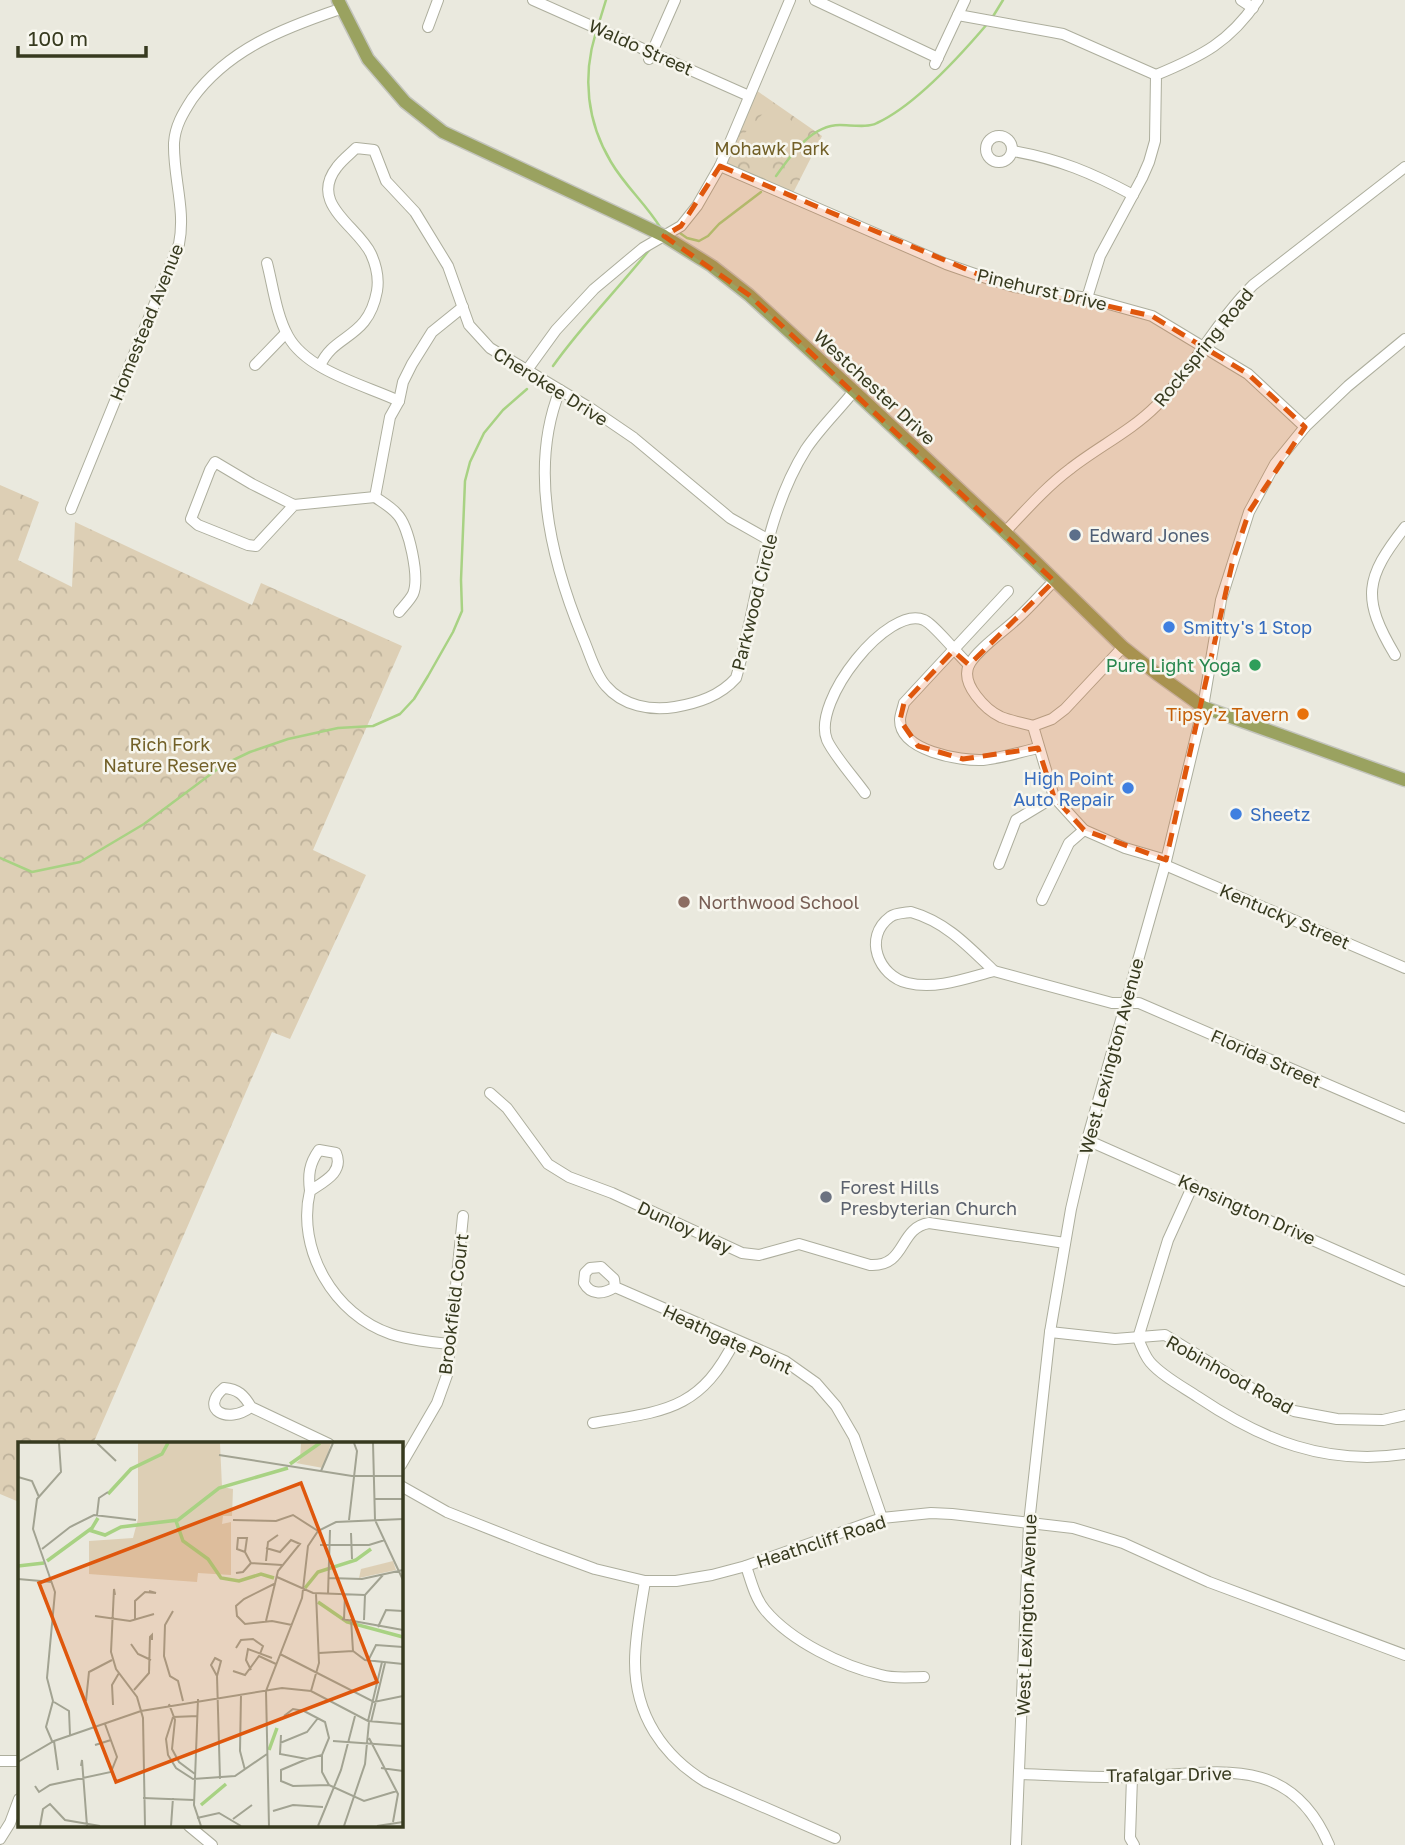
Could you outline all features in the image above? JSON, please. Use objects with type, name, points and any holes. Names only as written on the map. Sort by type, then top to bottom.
[{"type":"main road","name":"Westchester Drive","points":[[339,4],[368,59],[405,102],[443,132],[664,236],[712,266],[749,295],[854,391],[1123,647],[1203,707],[1405,780]]},
{"type":"street","points":[[428,27],[438,0]]},
{"type":"street","name":"Waldo Street","points":[[533,0],[651,55],[749,96]]},
{"type":"street","points":[[651,55],[675,0]]},
{"type":"street","points":[[527,370],[556,330],[594,289],[627,260],[681,226],[709,188],[790,0]]},
{"type":"street","points":[[815,0],[936,61],[965,0]]},
{"type":"street","points":[[958,15],[1063,34],[1156,75],[1213,47],[1240,26],[1256,4],[1241,0]]},
{"type":"street","name":"Homestead Avenue","points":[[71,509],[179,244],[182,220],[174,146],[179,121],[206,82],[245,49],[339,4]]},
{"type":"street","points":[[1087,298],[1100,256],[1142,178],[1155,141],[1156,75]]},
{"type":"street","name":"Cherokee Drive","points":[[320,366],[323,358],[334,347],[362,326],[370,315],[376,293],[378,280],[372,256],[335,211],[329,196],[329,185],[336,167],[356,148],[370,149],[376,153],[386,181],[428,230],[448,265],[469,325],[490,348],[634,438],[730,518],[769,540]]},
{"type":"street","points":[[1013,151],[1079,167],[1133,195]]},
{"type":"street","name":"Pinehurst Drive","points":[[720,166],[946,264],[992,280],[1015,287],[1087,298],[1152,316],[1248,374],[1305,427]]},
{"type":"street","name":"Rockspring Road","points":[[1005,533],[1069,469],[1156,406],[1236,302],[1253,285],[1405,167]]},
{"type":"street","points":[[267,262],[286,333],[291,341],[320,366],[399,401]]},
{"type":"street","points":[[375,497],[390,417],[399,401],[412,364],[432,332],[463,307]]},
{"type":"street","points":[[255,365],[286,333]]},
{"type":"street","name":"West Lexington Avenue","points":[[1016,1845],[1029,1523],[1050,1332],[1065,1243],[1087,1140],[1165,863],[1203,707],[1222,600],[1249,512],[1275,464],[1305,427],[1348,386],[1405,339]]},
{"type":"street","name":"Parkwood Circle","points":[[560,390],[547,427],[544,464],[545,491],[562,577],[599,677],[617,696],[646,708],[695,703],[726,689],[736,678],[781,500],[806,449],[854,391]]},
{"type":"street","points":[[294,505],[256,546],[198,525],[191,519],[215,462],[294,505],[375,497],[405,524],[414,563],[413,593],[399,612]]},
{"type":"street","points":[[1395,655],[1375,619],[1371,603],[1372,582],[1387,549],[1405,527]]},
{"type":"street","points":[[1054,580],[969,666],[968,676],[974,692],[984,703],[1000,716],[1033,726],[1052,719],[1065,709],[1123,647]]},
{"type":"street","points":[[1009,591],[904,704],[900,720],[909,739],[930,751],[963,759],[998,758],[1038,748]]},
{"type":"street","points":[[865,793],[827,739],[826,714],[836,688],[852,662],[891,627],[913,617],[926,620],[969,666]]},
{"type":"street","points":[[1033,726],[1054,797],[1084,830],[1069,843],[1042,900]]},
{"type":"street","points":[[999,864],[1016,820],[1054,797]]},
{"type":"street","name":"Kentucky Street","points":[[1084,830],[1405,968]]},
{"type":"street","points":[[911,912],[930,917],[956,934],[993,971],[939,984],[909,984],[886,971],[877,958],[876,944],[880,928],[892,915],[911,912]]},
{"type":"street","name":"Florida Street","points":[[993,971],[1112,1003],[1139,1003],[1405,1118]]},
{"type":"street","name":"Dunloy Way","points":[[490,1093],[507,1108],[548,1164],[557,1171],[612,1193],[742,1253],[762,1255],[799,1244],[859,1262],[882,1265],[899,1252],[915,1227],[929,1223],[1065,1243]]},
{"type":"street","name":"Kensington Drive","points":[[1087,1140],[1405,1280]]},
{"type":"street","points":[[1138,1338],[1168,1240],[1193,1185]]},
{"type":"street","points":[[310,1191],[306,1220],[309,1242],[321,1273],[337,1296],[360,1318],[389,1333],[415,1340],[450,1344]]},
{"type":"street","name":"Brookfield Court","points":[[402,1463],[437,1402],[447,1375],[463,1216]]},
{"type":"street","name":"Heathgate Point","points":[[615,1287],[785,1361],[816,1383],[835,1406],[854,1437],[882,1518]]},
{"type":"street","name":"Robinhood Road","points":[[1050,1332],[1115,1339],[1165,1335],[1261,1394],[1294,1411],[1337,1419],[1383,1420],[1405,1415]]},
{"type":"street","name":"Robinhood Road","points":[[1138,1338],[1150,1362],[1223,1414],[1257,1433],[1284,1444],[1321,1453],[1360,1457],[1405,1454]]},
{"type":"street","points":[[593,1423],[645,1416],[672,1408],[706,1382],[723,1364],[735,1340]]},
{"type":"street","points":[[251,1407],[325,1442]]},
{"type":"street","name":"Heathcliff Road","points":[[402,1487],[447,1512],[538,1548],[595,1569],[645,1581],[676,1581],[711,1576],[882,1518],[932,1513],[1073,1528],[1114,1539],[1209,1582],[1405,1655]]},
{"type":"street","points":[[746,1566],[764,1610],[798,1640],[837,1659],[882,1676],[924,1677]]},
{"type":"street","points":[[645,1581],[635,1663],[640,1697],[648,1723],[667,1752],[706,1782],[835,1839]]},
{"type":"street","points":[[0,1761],[18,1761]]},
{"type":"street","name":"Trafalgar Drive","points":[[1019,1774],[1132,1777],[1228,1771],[1254,1775],[1279,1784],[1302,1802],[1329,1845]]},
{"type":"street","points":[[1130,1843],[1132,1777]]},
{"type":"street","points":[[0,1839],[18,1803]]},
{"type":"street","points":[[191,1828],[212,1845]]},
{"type":"highlighted area","points":[[720,166],[992,280],[1152,316],[1248,374],[1305,427],[1249,512],[1233,560],[1166,860],[1084,830],[1054,797],[1038,748],[963,759],[918,746],[900,720],[904,703],[953,651],[969,665],[1054,581],[749,295],[664,236],[681,226]]},
{"type":"green space","name":"Mohawk Park","points":[[753,88],[822,136],[791,197],[720,166]]},
{"type":"green space","points":[[773,103],[802,131],[771,165],[741,137]]},
{"type":"green space","name":"Rich Fork Nature Reserve","points":[[0,485],[39,502],[18,560],[72,587],[75,522],[252,605],[261,583],[402,646],[313,850],[366,875],[290,1039],[272,1032],[94,1442],[18,1442],[18,1502],[0,1494]]},
{"type":"waterway","points":[[598,26],[606,0]]},
{"type":"waterway","points":[[992,18],[1003,0]]},
{"type":"waterway","points":[[776,176],[803,143],[820,130],[840,125],[873,125],[892,115],[922,92],[988,23]]},
{"type":"waterway","points":[[596,32],[588,82],[597,131],[617,171],[660,227]]},
{"type":"waterway","points":[[677,231],[687,238],[699,241],[761,192]]},
{"type":"waterway","points":[[553,366],[650,249]]},
{"type":"waterway","points":[[0,858],[32,872],[80,862],[144,824],[223,765],[250,752],[288,739],[338,728],[373,726],[400,714],[414,699],[428,676],[462,611],[465,481],[470,462],[484,433],[503,410],[527,389]]},
{"type":"place","name":"Edward Jones","points":[[1075,535]]},
{"type":"place","name":"Smitty's 1 Stop","points":[[1169,627]]},
{"type":"place","name":"Pure Light Yoga","points":[[1255,665]]},
{"type":"place","name":"Tipsy'z Tavern","points":[[1303,714]]},
{"type":"place","name":"High Point Auto Repair","points":[[1128,788]]},
{"type":"place","name":"Sheetz","points":[[1236,814]]},
{"type":"place","name":"Northwood School","points":[[684,902]]},
{"type":"place","name":"Forest Hills Presbyterian Church","points":[[826,1197]]}]
